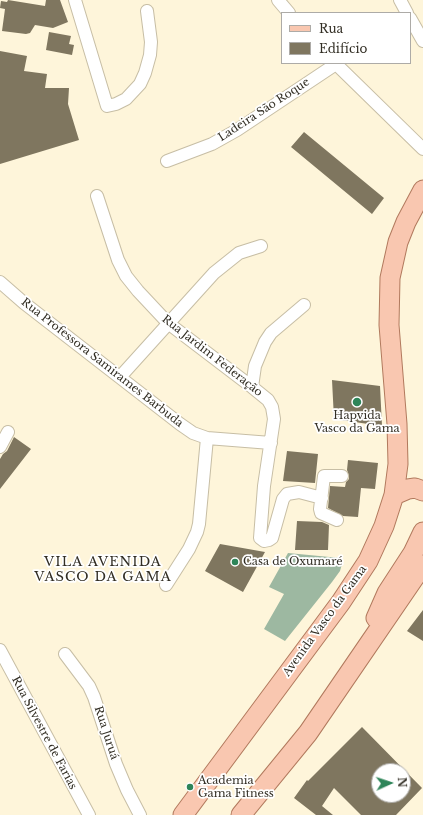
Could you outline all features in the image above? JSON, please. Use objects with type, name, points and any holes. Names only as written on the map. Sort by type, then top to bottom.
[{"type":"main road","name":"Avenida Vasco da Gama","points":[[183,815],[341,602],[364,567],[377,544],[384,526],[394,495],[397,479],[398,449],[389,325],[390,278],[398,242],[406,222],[423,190]]},
{"type":"main road","points":[[394,495],[408,489],[415,488],[423,490]]},
{"type":"main road","points":[[361,655],[387,593],[413,553],[423,532]]},
{"type":"main road","points":[[257,815],[308,733],[423,565]]},
{"type":"main road","points":[[241,815],[308,733]]},
{"type":"street","points":[[75,0],[107,106],[116,104],[126,99],[140,84],[145,73],[150,55],[147,11]]},
{"type":"street","points":[[278,0],[288,12]]},
{"type":"street","points":[[400,0],[406,12]]},
{"type":"street","points":[[411,20],[423,41]]},
{"type":"street","name":"Ladeira São Roque","points":[[167,161],[212,144],[236,130],[334,64]]},
{"type":"street","points":[[336,64],[423,149]]},
{"type":"street","name":"Rua Jardim Federação","points":[[97,196],[112,244],[126,276],[168,324],[252,387],[268,400],[272,407],[274,419],[264,486],[260,535],[262,540],[267,541],[272,538],[283,499],[287,494],[299,492],[322,498]]},
{"type":"street","points":[[120,377],[199,288],[226,262],[239,253],[261,246]]},
{"type":"street","name":"Rua Professora Samirames Barbuda","points":[[0,282],[24,303],[180,424],[193,433],[207,438]]},
{"type":"street","points":[[252,387],[255,366],[265,342],[272,333],[304,305]]},
{"type":"street","points":[[0,447],[8,432]]},
{"type":"street","points":[[166,585],[189,550],[197,532],[207,438],[270,443]]},
{"type":"street","points":[[337,520],[321,513],[320,509],[324,476],[342,476]]},
{"type":"street","name":"Rua Silvestre de Farias","points":[[0,650],[89,815]]},
{"type":"street","name":"Rua Juruá","points":[[65,654],[89,686],[116,764],[140,815]]},
{"type":"green space","points":[[288,553],[340,558],[342,564],[340,571],[332,582],[285,641],[264,629],[284,594],[269,587]]},
{"type":"building","points":[[8,0],[45,6],[46,0],[60,0],[68,22],[53,28],[35,25],[30,33],[26,34],[2,31],[5,9],[0,8],[1,1],[7,2]]},
{"type":"building","points":[[49,32],[71,36],[69,44],[74,45],[72,55],[46,50]]},
{"type":"building","points":[[0,51],[27,56],[24,71],[47,74],[45,88],[69,88],[68,104],[79,140],[0,164]]},
{"type":"building","points":[[304,132],[384,198],[372,214],[291,147]]},
{"type":"building","name":"Hapvida Vasco da Gama","points":[[332,380],[380,386],[382,426],[334,419]]},
{"type":"building","points":[[14,437],[31,449],[0,489],[0,459],[7,451]]},
{"type":"building","points":[[287,451],[318,454],[315,483],[283,481]]},
{"type":"building","points":[[348,460],[378,463],[375,489],[361,488],[358,517],[343,516],[328,508],[330,486],[345,487],[346,482],[349,479],[347,470]]},
{"type":"building","points":[[297,521],[322,522],[329,525],[328,550],[295,550]]},
{"type":"building","name":"Casa de Oxumaré","points":[[220,544],[265,552],[243,592],[205,571]]},
{"type":"building","points":[[423,610],[423,641],[407,631]]},
{"type":"building","points":[[362,727],[397,763],[371,763],[371,803],[408,803],[396,815],[361,815],[334,788],[322,806],[333,815],[316,815],[294,798],[307,780],[308,781]]},
{"type":"building","points":[[411,777],[422,788],[411,799]]},
{"type":"place","name":"Hapvida Vasco da Gama","points":[[357,402]]},
{"type":"place","name":"Casa de Oxumaré","points":[[235,562]]},
{"type":"place","name":"Academia Gama Fitness","points":[[190,787]]},
{"type":"district","name":"VILA AVENIDA VASCO DA GAMA","points":[[103,570]]}]
